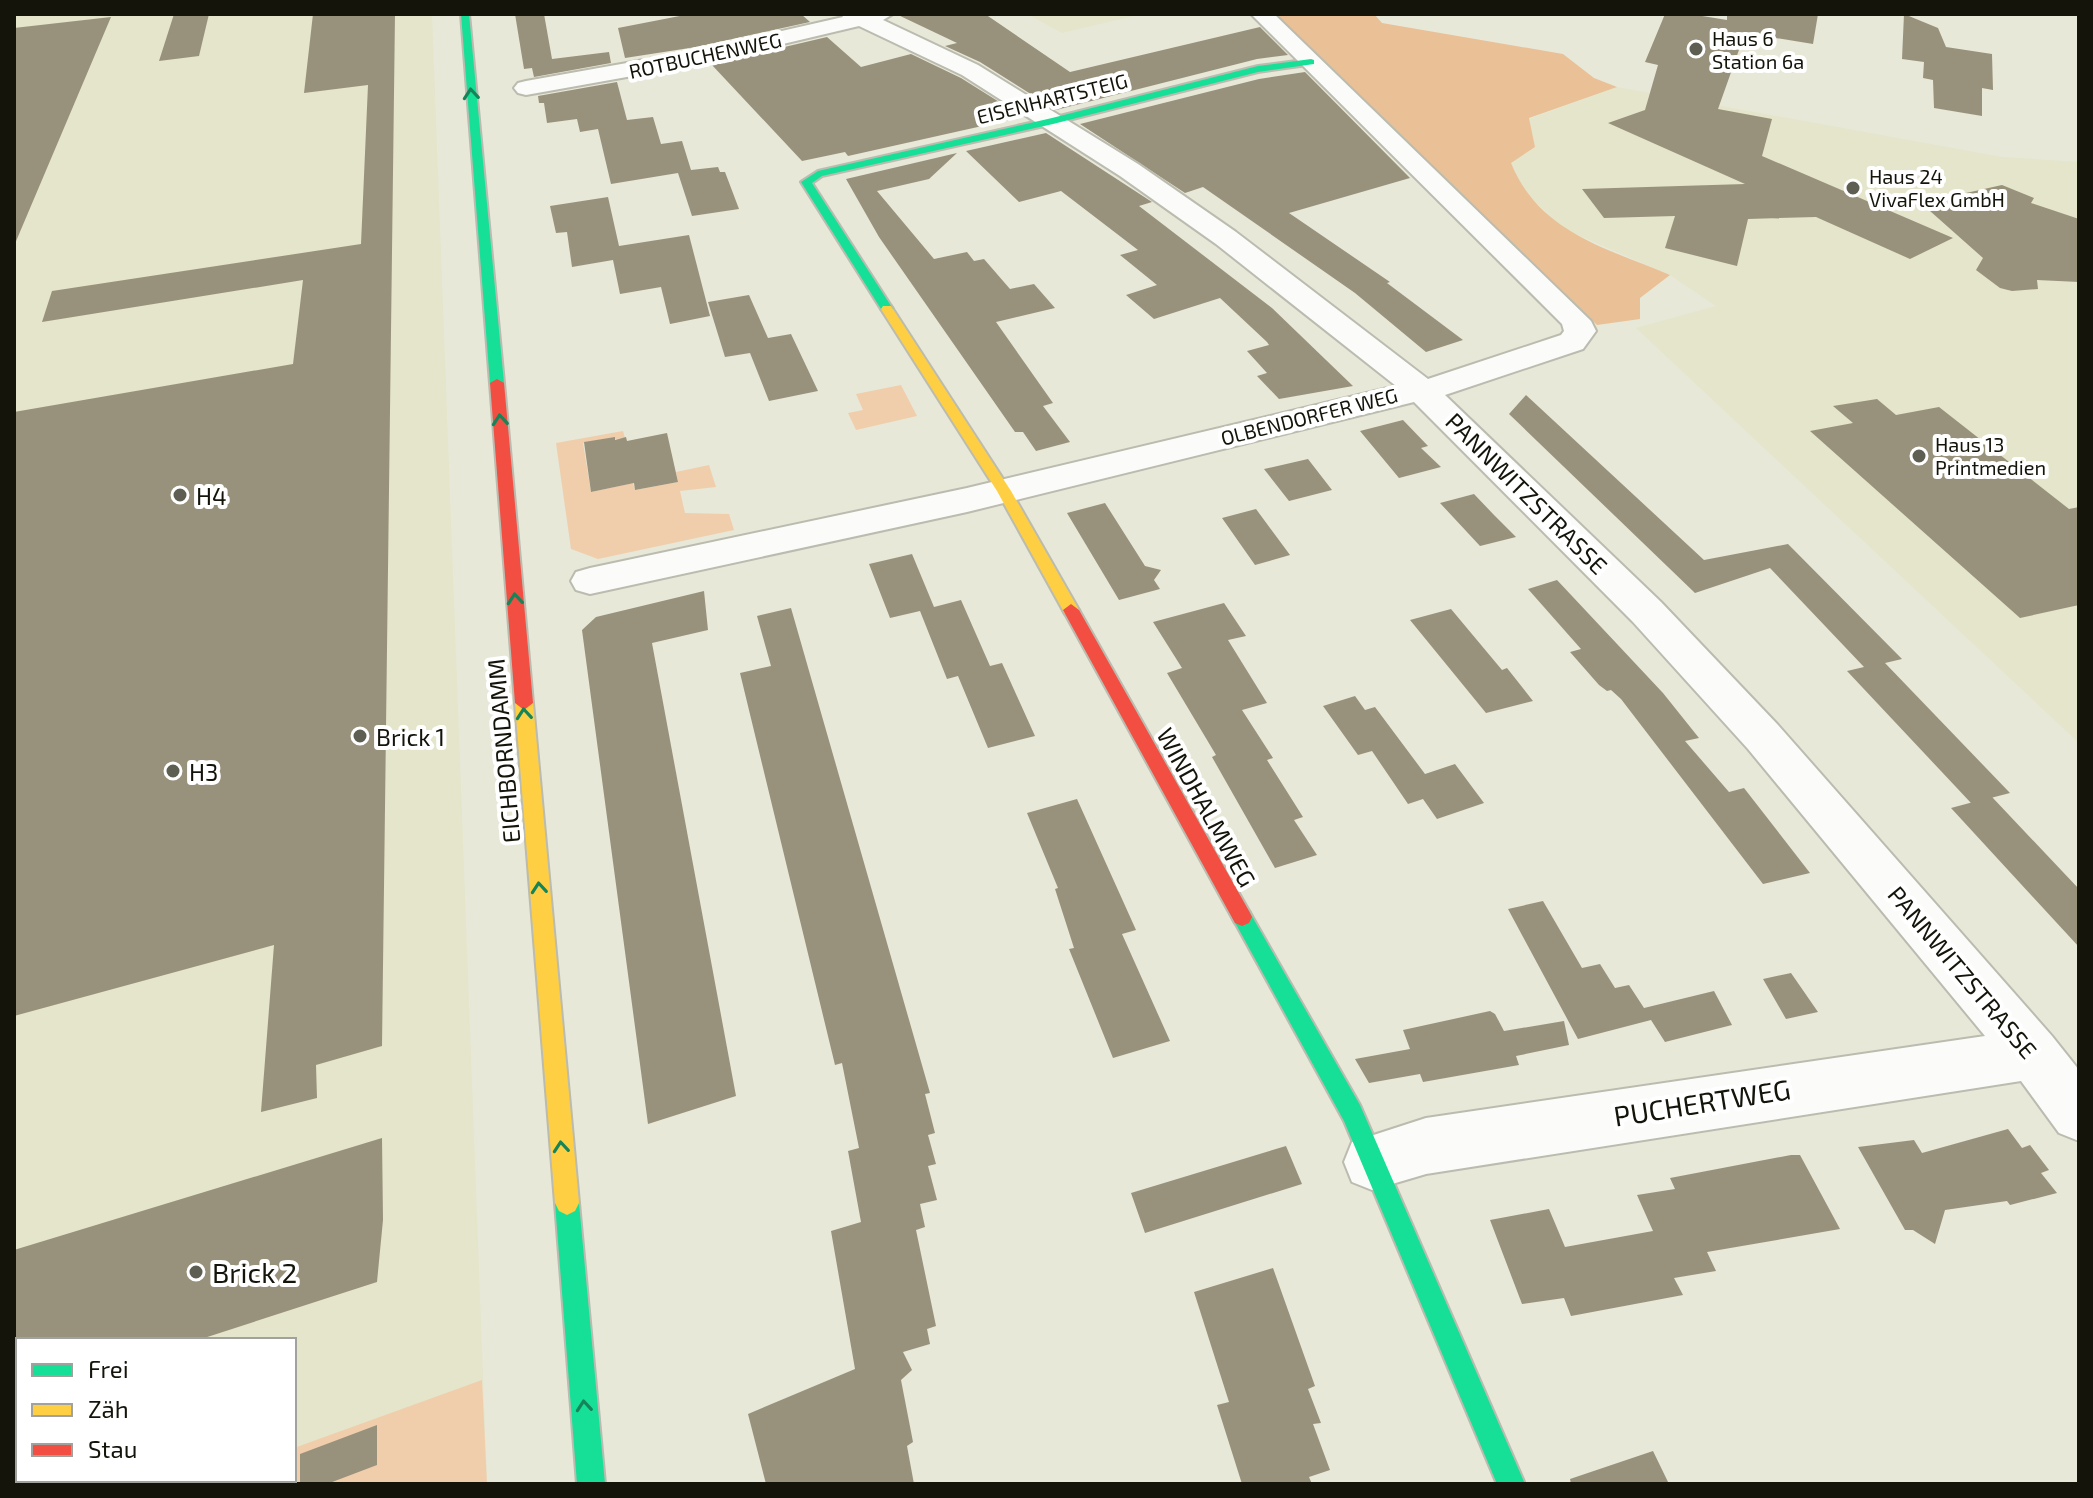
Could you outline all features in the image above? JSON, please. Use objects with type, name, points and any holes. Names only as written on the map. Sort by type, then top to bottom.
[{"type":"street","name":"EICHBORNDAMM","points":[[465,14],[591,1484]]},
{"type":"street","name":"OLBENDORFER WEG","points":[[590,581],[1004,491],[1448,384],[1572,342],[1580,331],[1576,321],[1262,14]]},
{"type":"street","name":"ROTBUCHENWEG","points":[[526,88],[694,58],[865,16]]},
{"type":"street","name":"PANNWITZSTRASSE","points":[[865,16],[970,70],[1053,121],[1226,238],[1420,389],[1636,601],[1763,737],[2033,1054],[2079,1114]]},
{"type":"street","name":"EISENHARTSTEIG","points":[[806,182],[818,174],[1053,121],[1258,69],[1311,62]]},
{"type":"street","name":"WINDHALMWEG","points":[[806,182],[1004,491],[1352,1113],[1511,1484]]},
{"type":"street","name":"PUCHERTWEG","points":[[1372,1162],[1441,1143],[2033,1054]]},
{"type":"shaded area","points":[[14,14],[432,14],[487,1484],[14,1484]]},
{"type":"shaded area","points":[[1027,14],[1142,14],[1062,33]]},
{"type":"shaded area","points":[[1275,14],[1374,14],[1382,23],[1563,54],[1594,78],[1617,87],[1529,118],[1535,147],[1511,163],[1523,187],[1557,222],[1599,246],[1670,275],[1640,298],[1640,319],[1597,325]]},
{"type":"shaded area","points":[[1617,87],[2002,157],[2079,162],[2079,743],[1636,328],[1716,306],[1670,275],[1564,229],[1522,189],[1511,163],[1535,147],[1529,119]]},
{"type":"shaded area","points":[[901,385],[917,416],[856,430],[848,413],[863,410],[856,394]]},
{"type":"shaded area","points":[[623,431],[625,438],[583,443],[591,492],[633,483],[635,490],[678,482],[676,472],[709,465],[716,487],[680,491],[685,513],[729,514],[734,530],[598,559],[571,549],[556,443]]},
{"type":"shaded area","points":[[482,1380],[487,1484],[193,1484],[296,1482],[296,1447]]},
{"type":"building","points":[[174,14],[209,14],[199,56],[159,61]]},
{"type":"building","points":[[313,14],[395,14],[382,1046],[316,1065],[317,1098],[261,1112],[274,945],[14,1016],[14,412],[293,364],[303,280],[42,322],[52,291],[361,244],[368,85],[304,93]]},
{"type":"building","points":[[515,14],[544,14],[552,59],[609,52],[611,63],[534,77],[532,68],[524,69]]},
{"type":"building","points":[[690,14],[801,14],[810,22],[696,47],[625,58],[618,28]]},
{"type":"building","points":[[896,14],[985,14],[1070,72],[1260,27],[1288,55],[1257,59],[1056,110],[980,62],[945,46],[957,43]]},
{"type":"building","points":[[1665,14],[1690,14],[1727,20],[1727,14],[1818,14],[1813,44],[1745,33],[1718,109],[1772,119],[1762,156],[1953,238],[1910,259],[1816,217],[1748,219],[1737,266],[1665,248],[1675,216],[1604,218],[1582,189],[1745,184],[1608,123],[1645,110],[1658,65],[1645,62]]},
{"type":"building","points":[[1904,14],[1938,28],[1946,47],[1992,54],[1993,90],[1982,88],[1982,116],[1934,108],[1933,80],[1923,78],[1924,62],[1902,59]]},
{"type":"building","points":[[111,17],[14,246],[14,28]]},
{"type":"building","points":[[827,37],[861,67],[911,54],[961,78],[1023,117],[848,156],[845,152],[802,161],[711,64]]},
{"type":"building","points":[[1305,72],[1410,178],[1289,213],[1390,282],[1387,283],[1463,340],[1426,352],[1355,293],[1203,187],[1185,193],[1080,124],[1259,79]]},
{"type":"building","points":[[617,82],[627,120],[653,117],[661,144],[682,141],[691,170],[718,167],[720,172],[725,172],[739,209],[692,216],[678,173],[611,184],[598,129],[580,132],[577,119],[547,123],[544,103],[539,103],[538,96]]},
{"type":"building","points":[[1046,133],[1152,202],[1139,206],[1272,308],[1353,386],[1279,399],[1257,376],[1267,373],[1247,351],[1269,345],[1220,298],[1154,319],[1126,295],[1157,285],[1120,255],[1138,250],[1061,191],[1019,202],[966,151]]},
{"type":"building","points":[[957,153],[929,179],[877,191],[934,259],[967,252],[974,261],[984,259],[1010,289],[1034,284],[1055,308],[996,322],[1053,403],[1043,406],[1070,442],[1036,451],[1023,432],[1015,432],[879,237],[846,179]]},
{"type":"building","points":[[2002,185],[2034,198],[2031,203],[2079,219],[2079,282],[2037,280],[2038,289],[2012,291],[2000,288],[1976,270],[1983,258],[1921,203]]},
{"type":"building","points":[[608,197],[619,246],[689,235],[710,316],[670,324],[661,287],[620,294],[613,260],[572,267],[567,232],[556,233],[550,206]]},
{"type":"building","points":[[749,295],[768,338],[791,334],[818,391],[769,401],[750,353],[725,357],[708,302]]},
{"type":"building","points":[[1526,395],[1704,560],[1788,544],[1902,659],[1885,663],[2010,793],[1971,803],[1847,671],[1864,667],[1770,568],[1695,593],[1509,414]]},
{"type":"building","name":"Haus 13 Printmedien","points":[[1877,399],[1896,415],[1939,407],[2069,509],[2079,507],[2079,605],[2020,618],[1810,431],[1853,423],[1833,406]]},
{"type":"building","points":[[1403,420],[1428,446],[1421,448],[1441,467],[1399,478],[1360,431]]},
{"type":"building","points":[[667,433],[678,482],[635,490],[634,483],[591,492],[584,442],[615,437],[615,440],[626,437],[627,441]]},
{"type":"building","points":[[1308,459],[1332,490],[1289,501],[1264,469]]},
{"type":"building","points":[[1474,494],[1516,537],[1480,546],[1440,503]]},
{"type":"building","points":[[1105,503],[1145,566],[1161,570],[1154,580],[1160,589],[1119,600],[1067,513]]},
{"type":"building","points":[[1256,509],[1290,555],[1255,565],[1222,518]]},
{"type":"building","points":[[912,554],[934,607],[961,600],[990,666],[1002,663],[1035,736],[988,748],[958,676],[947,679],[920,611],[890,618],[869,564]]},
{"type":"building","points":[[1557,580],[1663,693],[1699,738],[1685,741],[1729,792],[1744,788],[1810,873],[1763,884],[1621,699],[1599,685],[1570,652],[1581,649],[1528,589]]},
{"type":"building","points":[[704,591],[708,630],[652,643],[736,1096],[648,1124],[582,630],[596,617]]},
{"type":"building","points":[[1224,603],[1246,636],[1228,640],[1267,703],[1242,710],[1273,758],[1267,760],[1303,817],[1294,820],[1317,855],[1275,868],[1212,757],[1216,755],[1167,673],[1182,668],[1153,622]]},
{"type":"building","points":[[791,608],[930,1093],[925,1094],[935,1133],[928,1135],[936,1164],[928,1166],[937,1200],[920,1204],[925,1227],[916,1230],[936,1326],[927,1329],[930,1344],[903,1352],[912,1370],[901,1380],[913,1442],[907,1446],[914,1484],[766,1484],[748,1414],[855,1369],[831,1231],[861,1222],[848,1151],[859,1148],[842,1063],[835,1065],[740,673],[771,666],[757,616]]},
{"type":"building","points":[[1451,609],[1502,670],[1507,668],[1533,701],[1486,713],[1410,620]]},
{"type":"building","points":[[1355,696],[1365,710],[1375,707],[1425,774],[1455,764],[1484,803],[1437,819],[1423,799],[1408,804],[1372,751],[1358,755],[1323,706]]},
{"type":"building","points":[[1992,797],[2079,889],[2079,947],[1951,808]]},
{"type":"building","points":[[1077,799],[1136,930],[1122,934],[1170,1041],[1113,1058],[1069,949],[1074,948],[1055,889],[1058,888],[1027,813]]},
{"type":"building","points":[[1543,901],[1582,968],[1600,964],[1615,988],[1629,985],[1644,1008],[1714,991],[1732,1025],[1665,1042],[1651,1020],[1578,1039],[1508,909]]},
{"type":"building","points":[[1791,973],[1818,1012],[1786,1019],[1763,979]]},
{"type":"building","points":[[1490,1011],[1504,1031],[1564,1021],[1569,1045],[1516,1056],[1519,1065],[1423,1082],[1420,1074],[1369,1083],[1355,1059],[1410,1049],[1403,1030]]},
{"type":"building","points":[[2008,1129],[2022,1148],[2030,1145],[2049,1170],[2041,1173],[2057,1193],[2010,1205],[2007,1201],[1945,1210],[1935,1244],[1913,1230],[1905,1230],[1858,1147],[1914,1140],[1922,1153]]},
{"type":"building","name":"Brick 2","points":[[382,1138],[383,1220],[377,1282],[204,1338],[14,1340],[14,1250]]},
{"type":"building","points":[[1286,1146],[1302,1184],[1145,1233],[1131,1193]]},
{"type":"building","points":[[1800,1155],[1840,1229],[1707,1252],[1716,1271],[1674,1278],[1683,1295],[1571,1316],[1564,1298],[1522,1304],[1490,1220],[1549,1209],[1565,1247],[1653,1231],[1637,1195],[1675,1189],[1670,1178]]},
{"type":"building","points":[[1273,1268],[1315,1386],[1308,1389],[1321,1423],[1313,1424],[1330,1470],[1309,1477],[1312,1484],[1242,1484],[1217,1405],[1229,1402],[1194,1292]]},
{"type":"building","points":[[377,1425],[377,1465],[327,1484],[300,1484],[300,1454]]},
{"type":"building","points":[[1653,1451],[1669,1484],[1571,1484],[1570,1479]]},
{"type":"traffic: fast","points":[[465,14],[497,383]]},
{"type":"traffic: fast","points":[[887,309],[806,182],[818,174],[1053,121],[1258,69],[1311,62]]},
{"type":"traffic: fast","points":[[1242,917],[1352,1113],[1511,1484]]},
{"type":"traffic: fast","points":[[567,1203],[591,1484]]},
{"type":"traffic: slow","points":[[887,309],[1004,491],[1071,610]]},
{"type":"traffic: slow","points":[[524,703],[567,1203]]},
{"type":"traffic: jam","points":[[497,383],[524,703]]},
{"type":"traffic: jam","points":[[1071,610],[1242,917]]},
{"type":"place","name":"Haus 6 Station 6a","points":[[1696,49]]},
{"type":"place","name":"Haus 24 VivaFlex GmbH","points":[[1853,188]]},
{"type":"place","name":"Haus 13 Printmedien","points":[[1919,456]]},
{"type":"place","name":"H4","points":[[180,495]]},
{"type":"place","name":"Brick 1","points":[[360,736]]},
{"type":"place","name":"H3","points":[[173,771]]},
{"type":"place","name":"Brick 2","points":[[196,1272]]}]
